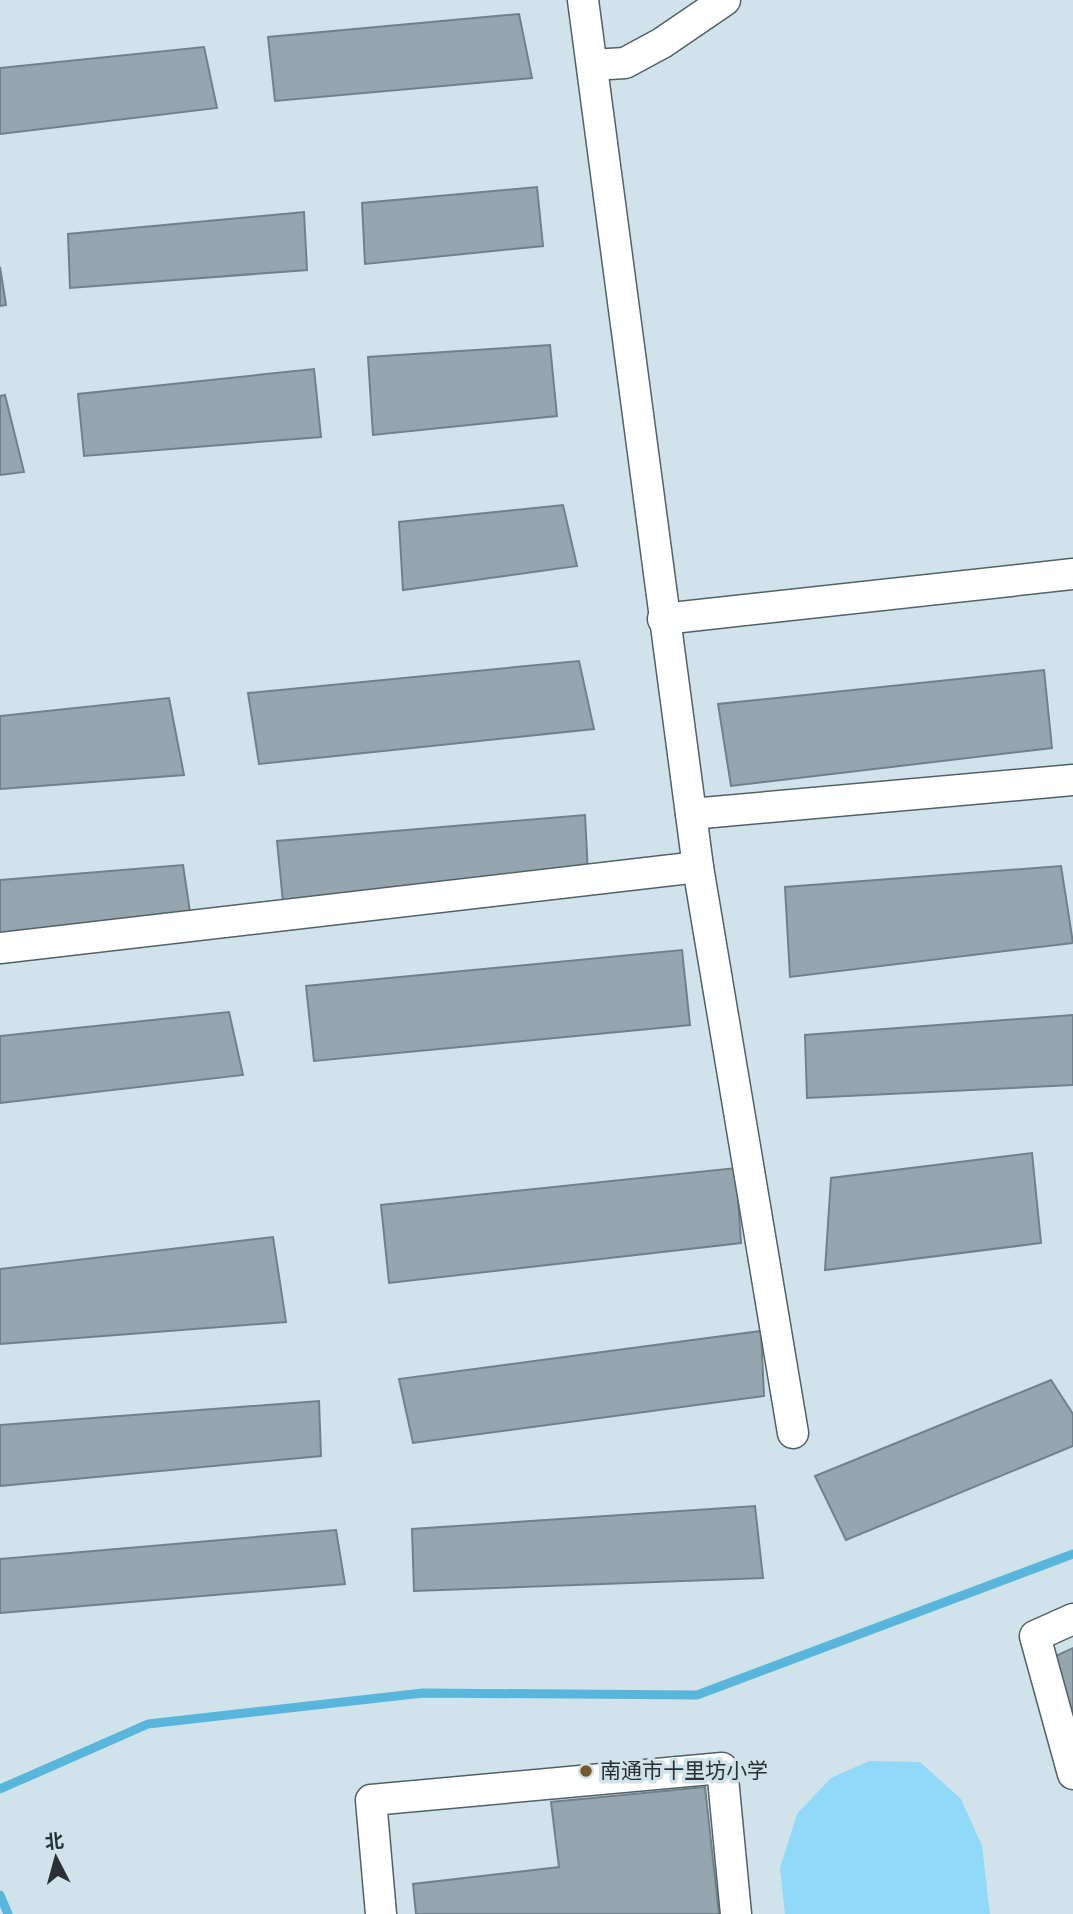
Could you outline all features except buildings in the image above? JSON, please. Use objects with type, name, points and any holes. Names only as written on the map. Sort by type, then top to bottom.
[{"type":"street","points":[[583,0],[698,867],[793,1433]]},
{"type":"street","points":[[592,65],[625,63],[662,43],[725,0]]},
{"type":"street","points":[[663,619],[1073,575]]},
{"type":"street","points":[[691,814],[1073,780]]},
{"type":"street","points":[[0,948],[698,867]]},
{"type":"street","points":[[1071,1760],[1035,1636],[1073,1619]]},
{"type":"street","points":[[381,1914],[371,1801],[722,1768],[736,1914]]},
{"type":"shaded area","points":[[869,1761],[920,1762],[961,1799],[982,1846],[990,1914],[785,1914],[780,1868],[797,1814],[831,1778]]},
{"type":"waterway","points":[[0,1789],[148,1724],[423,1693],[697,1695],[1073,1554]]},
{"type":"waterway","points":[[0,1895],[8,1914]]},
{"type":"place","name":"南通市十里坊小学","points":[[586,1771]]}]
